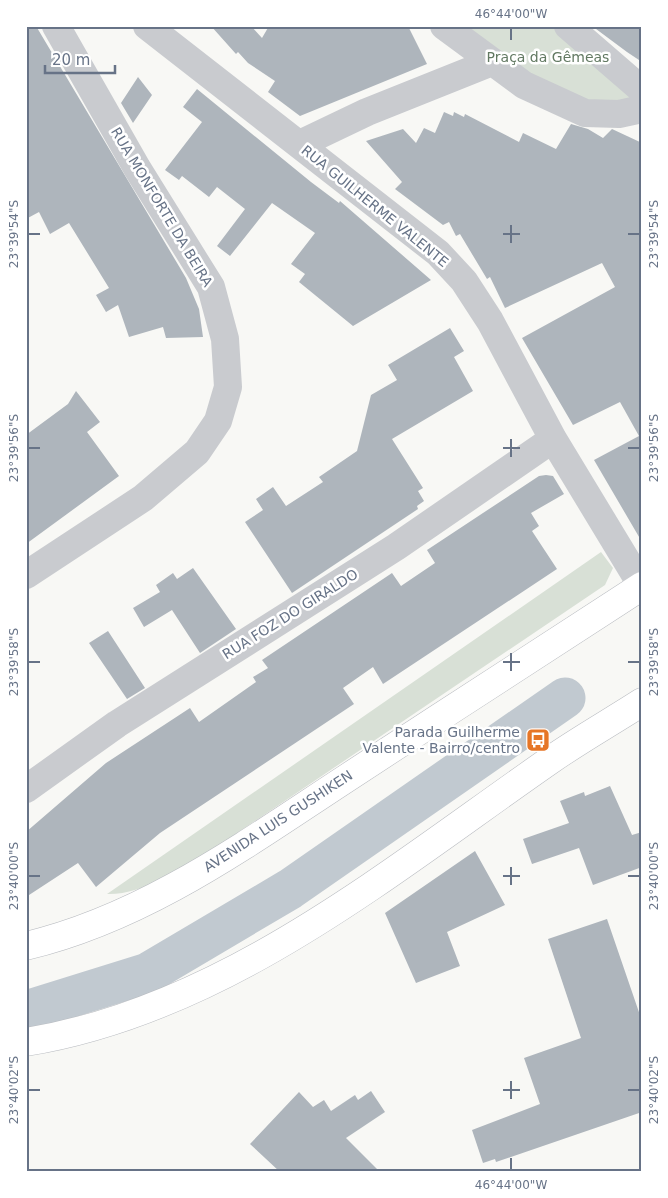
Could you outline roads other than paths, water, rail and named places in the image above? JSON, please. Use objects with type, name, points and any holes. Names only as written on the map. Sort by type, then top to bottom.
[{"type":"main road","name":"AVENIDA LUIS GUSHIKEN","points":[[26,946],[119,916],[164,894],[289,816],[642,586]]},
{"type":"main road","points":[[26,1042],[53,1037],[128,1016],[216,980],[359,896],[557,756],[642,702]]},
{"type":"street","name":"RUA MONFORTE DA BEIRA","points":[[26,575],[143,498],[197,452],[218,422],[228,387],[225,339],[211,287],[137,168],[56,26]]},
{"type":"street","name":"RUA GUILHERME VALENTE","points":[[147,26],[438,253],[464,281],[490,321],[553,439],[642,586]]},
{"type":"street","points":[[444,26],[524,85],[585,113],[619,114],[642,109]]},
{"type":"street","points":[[568,26],[642,90]]},
{"type":"street","points":[[300,144],[367,112],[492,62]]},
{"type":"street","name":"RUA FOZ DO GIRALDO","points":[[26,790],[117,724],[396,547],[553,439]]},
{"type":"waterway","points":[[26,1011],[148,973],[290,889],[565,698]]},
{"type":"place","name":"Parada Guilherme Valente - Bairro/centro","points":[[538,740]]},
{"type":"park label","name":"Praça da Gêmeas","points":[[548,57]]}]
